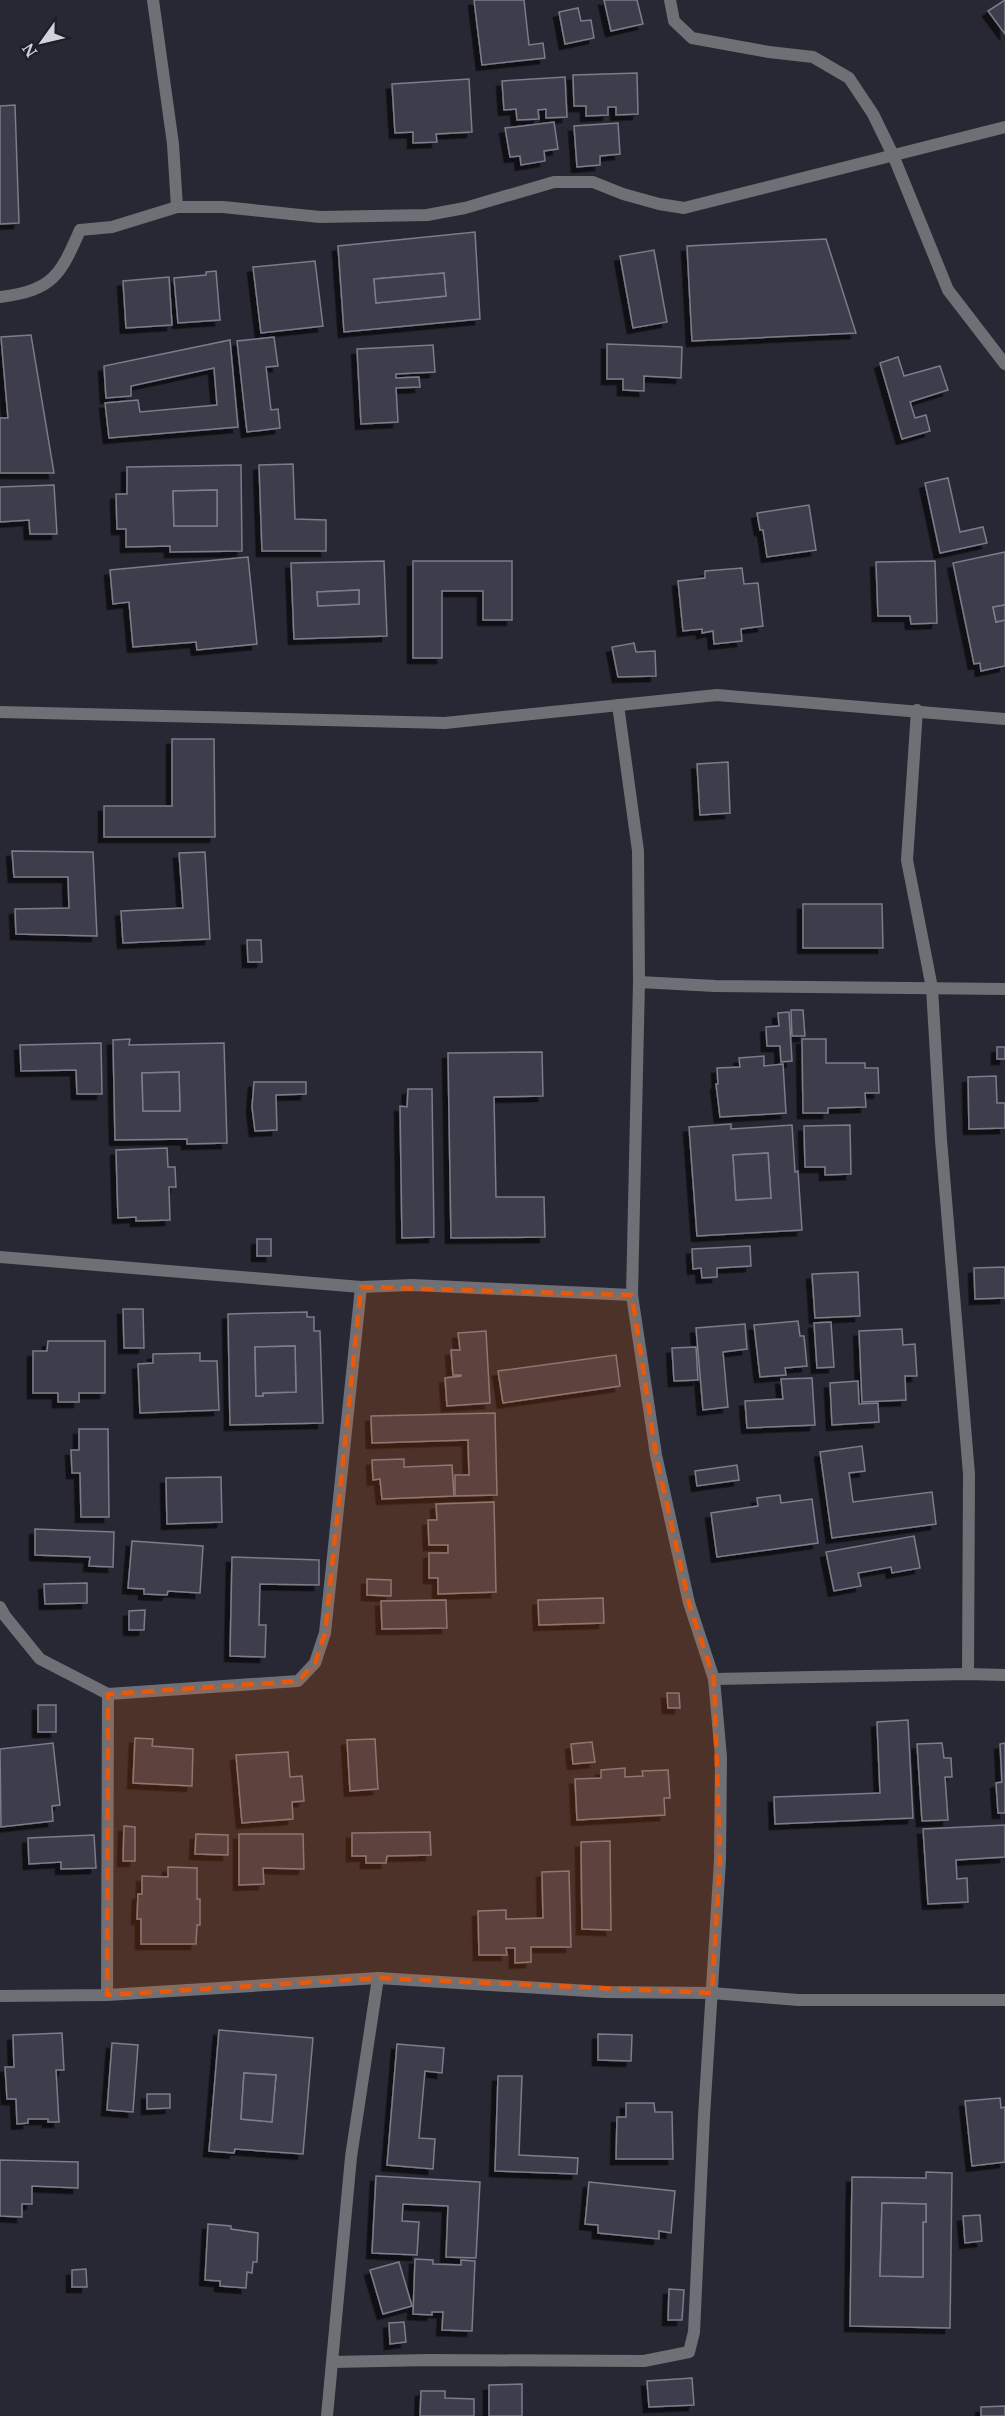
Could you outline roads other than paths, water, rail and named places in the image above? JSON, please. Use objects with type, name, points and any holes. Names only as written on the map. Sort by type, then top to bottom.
[{"type":"street","points":[[153,0],[172,144],[177,207]]},
{"type":"street","points":[[670,0],[674,21],[692,38],[769,52],[813,57],[849,78],[873,114],[893,155],[948,290],[1005,363]]},
{"type":"street","points":[[0,297],[15,295],[46,285],[63,267],[80,230],[112,227],[177,207],[223,207],[320,217],[427,215],[465,208],[554,182],[593,182],[623,194],[684,208],[1005,127]]},
{"type":"street","points":[[0,712],[445,723],[717,695],[1005,718]]},
{"type":"street","points":[[333,2362],[644,2361],[689,2352],[694,2332],[720,1849],[721,1757],[714,1679],[689,1603],[656,1455],[632,1295],[639,982],[638,851],[618,705]]},
{"type":"street","points":[[917,710],[907,860],[932,988],[941,1140],[969,1474],[968,1674]]},
{"type":"street","points":[[639,982],[715,986],[1005,989]]},
{"type":"street","points":[[0,1257],[361,1287],[412,1285],[632,1295]]},
{"type":"street","points":[[0,1607],[40,1659],[108,1694],[298,1681],[315,1663],[325,1633],[361,1287]]},
{"type":"street","points":[[714,1679],[1005,1675]]},
{"type":"street","points":[[107,1995],[108,1694]]},
{"type":"street","points":[[327,2416],[351,2157],[378,1978]]},
{"type":"street","points":[[0,1996],[107,1995],[378,1978],[604,1992],[712,1993],[798,2000],[1005,2000]]}]
